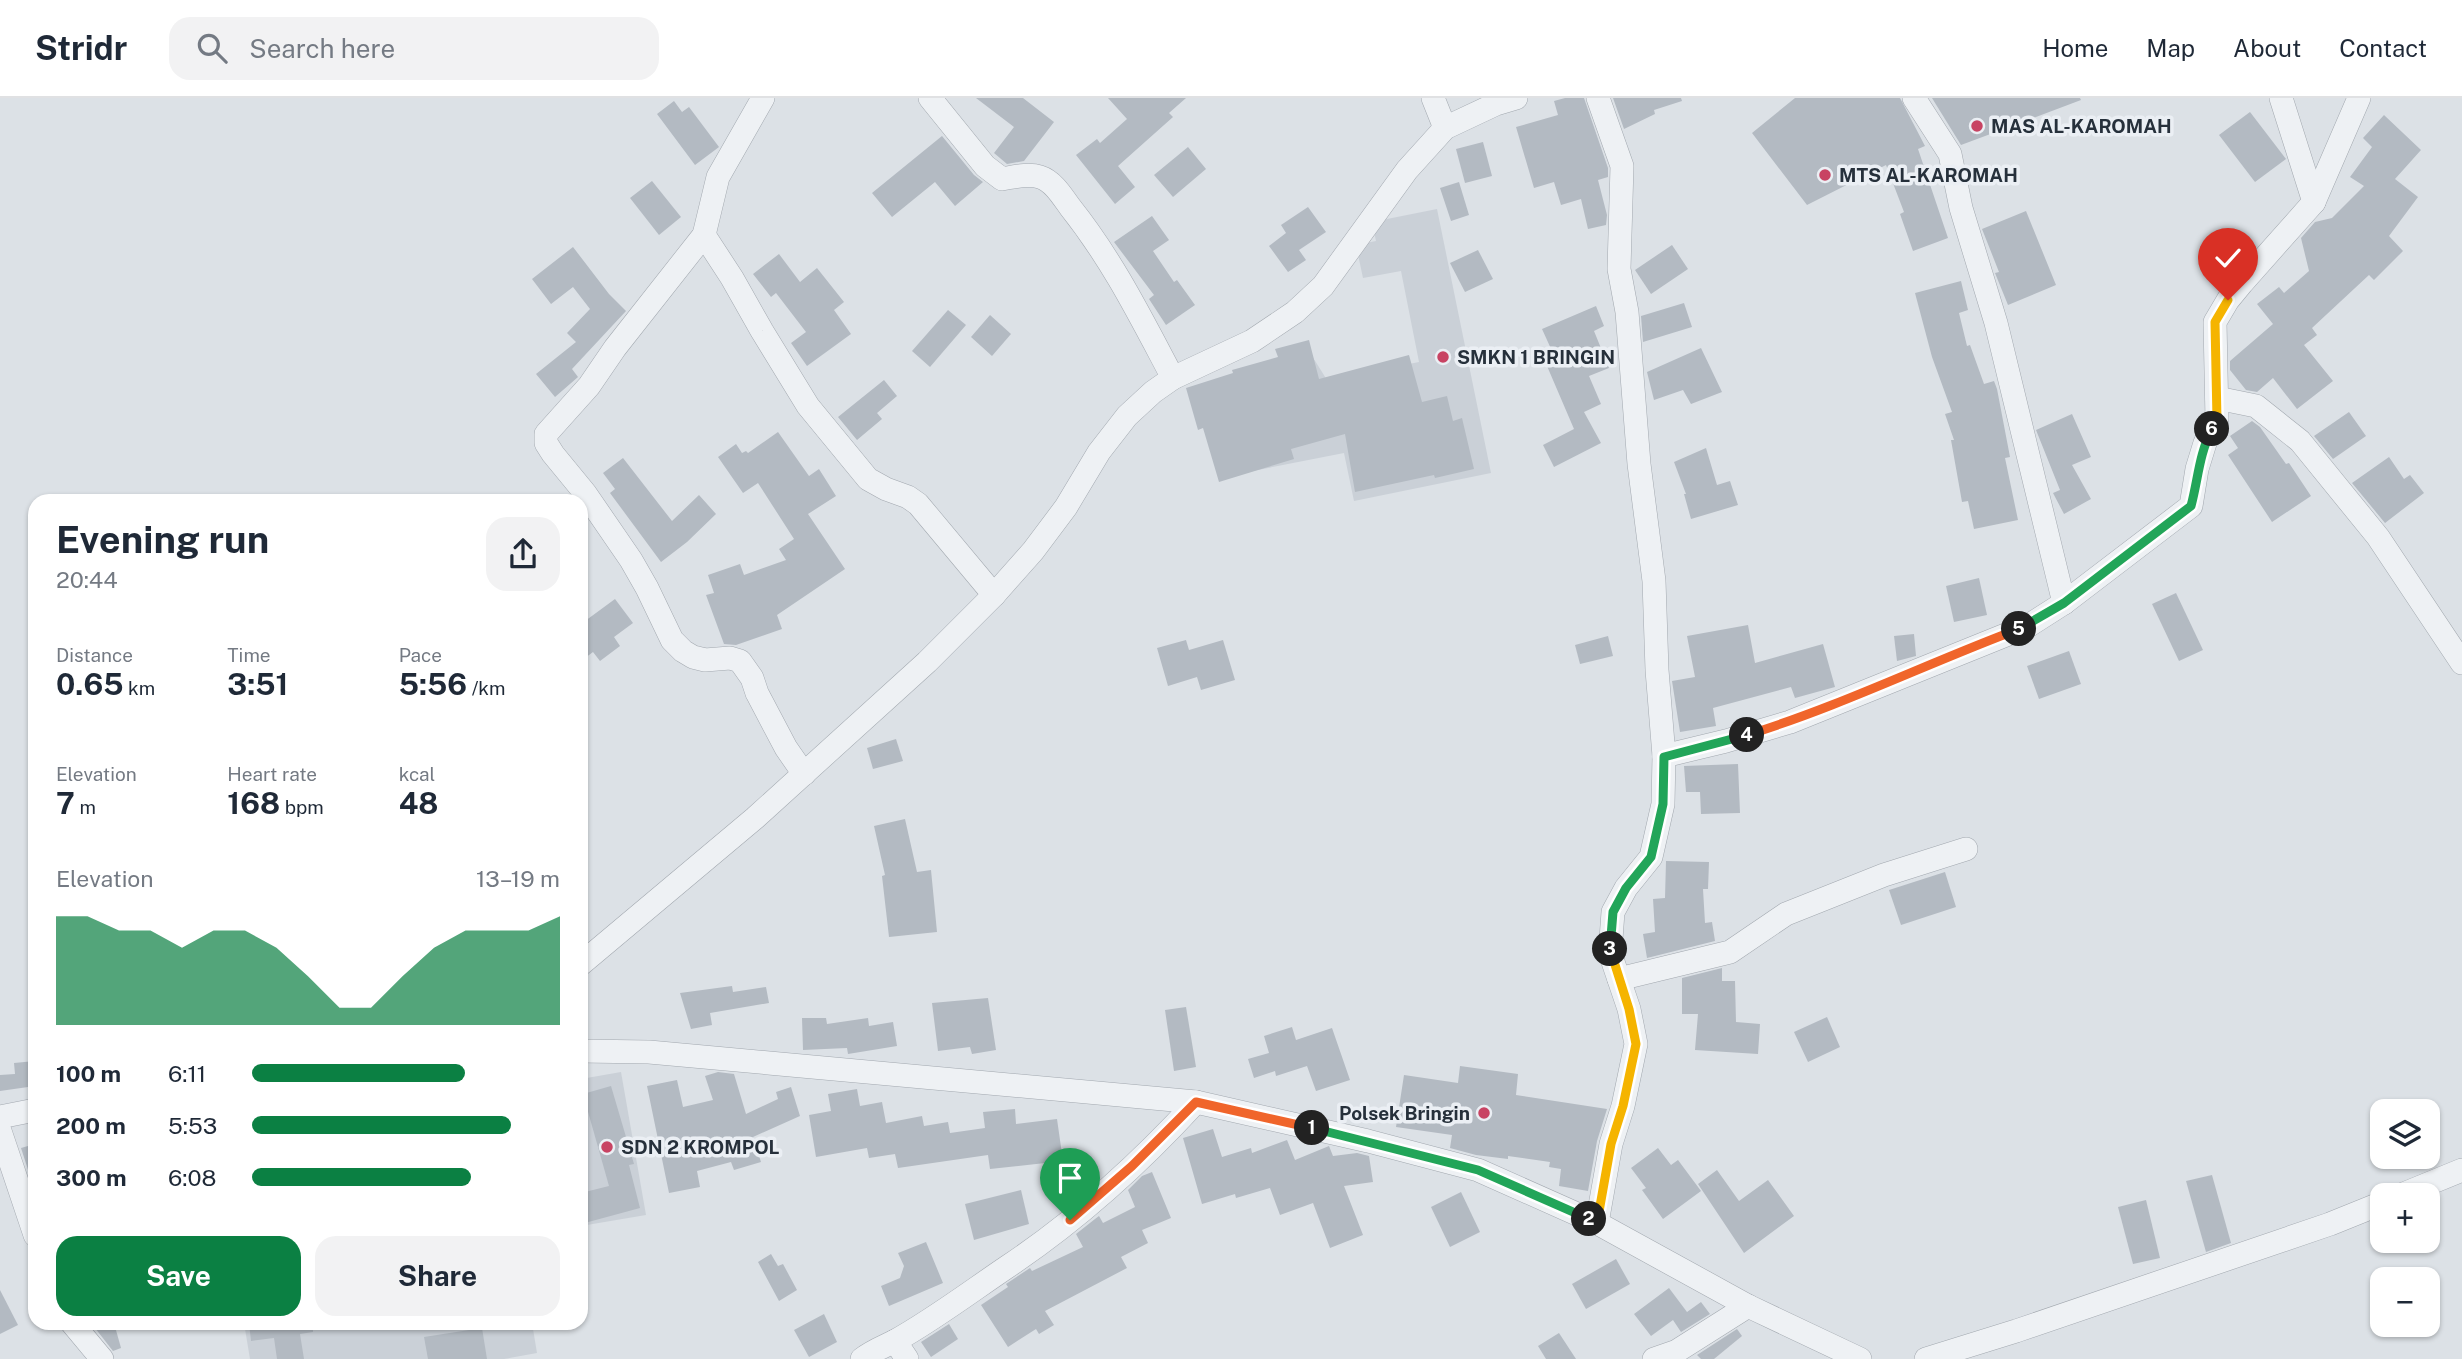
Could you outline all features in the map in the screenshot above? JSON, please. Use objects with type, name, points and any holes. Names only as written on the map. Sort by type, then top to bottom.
[{"type":"street","points":[[586,494],[547,443],[546,434],[589,386],[615,348],[704,235],[718,177],[764,98]]},
{"type":"street","points":[[930,98],[985,166],[1002,179],[1032,175],[1043,177],[1054,186],[1091,233],[1132,297],[1173,379]]},
{"type":"street","points":[[1433,98],[1446,128]]},
{"type":"street","points":[[588,958],[755,818],[927,662],[994,595],[1033,551],[1066,507],[1099,452],[1127,416],[1153,392],[1173,379],[1252,341],[1295,312],[1323,286],[1408,170],[1446,128],[1496,104],[1516,98]]},
{"type":"street","points":[[1597,1223],[1611,1144],[1623,1106],[1636,1044],[1629,1009],[1610,953],[1613,912],[1626,888],[1651,857],[1663,804],[1664,757],[1654,580],[1639,464],[1627,312],[1619,269],[1622,166],[1607,117],[1598,98]]},
{"type":"street","points":[[1914,98],[1950,154],[1961,208],[1996,323],[2064,603]]},
{"type":"street","points":[[2281,98],[2314,202]]},
{"type":"street","points":[[1664,757],[1801,718],[2028,626],[2064,603],[2191,506],[2201,456],[2217,420],[2215,322],[2242,283],[2314,202],[2359,98]]},
{"type":"street","points":[[704,235],[808,406],[858,468],[876,484],[918,504],[994,595]]},
{"type":"street","points":[[2217,398],[2256,406],[2300,441],[2378,537],[2462,663]]},
{"type":"street","points":[[588,497],[631,560],[673,640],[682,651],[693,657],[705,660],[730,658],[740,661],[752,678],[786,748],[804,774]]},
{"type":"street","points":[[1619,979],[1730,952],[1786,914],[1884,875],[1966,849]]},
{"type":"street","points":[[588,1051],[649,1052],[1196,1102],[1368,1141],[1478,1170],[1597,1223],[1748,1306],[1860,1359]]},
{"type":"street","points":[[862,1359],[873,1351],[901,1350],[1070,1220],[1132,1166],[1196,1102]]},
{"type":"street","points":[[0,1117],[28,1111]]},
{"type":"street","points":[[0,1131],[28,1214]]},
{"type":"street","points":[[2430,1183],[2462,1170]]},
{"type":"street","points":[[1926,1359],[2304,1233],[2370,1208]]},
{"type":"street","points":[[1654,1359],[1677,1351],[1748,1306]]},
{"type":"street","points":[[78,1330],[102,1359]]},
{"type":"shaded area","name":"SMKN 1 BRINGIN","points":[[1437,209],[1491,473],[1354,501],[1344,453],[1232,475],[1307,348],[1327,380],[1419,362],[1401,271],[1363,278],[1356,245],[1376,241],[1372,222]]},
{"type":"shaded area","name":"SDN 2 KROMPOL","points":[[621,1072],[646,1215],[588,1225],[588,1078]]},
{"type":"shaded area","points":[[245,1330],[533,1330],[537,1353],[504,1359],[250,1359]]},
{"type":"building","points":[[976,98],[1023,98],[1054,122],[1024,161],[1007,164],[994,153],[1014,127]]},
{"type":"building","points":[[1108,98],[1186,98],[1169,113],[1173,117],[1118,166],[1135,187],[1115,204],[1076,155],[1097,139],[1100,143],[1127,119]]},
{"type":"building","points":[[1584,98],[1608,168],[1608,177],[1598,180],[1607,215],[1606,225],[1588,229],[1581,199],[1561,205],[1554,182],[1534,188],[1516,127],[1558,115],[1554,101]]},
{"type":"building","points":[[1613,98],[1681,98],[1682,101],[1654,110],[1655,114],[1624,129]]},
{"type":"building","name":"MTS AL-KAROMAH","points":[[1795,98],[1900,98],[1925,146],[1918,149],[1948,238],[1913,251],[1900,214],[1904,212],[1886,165],[1807,205],[1752,133]]},
{"type":"building","name":"MAS AL-KAROMAH","points":[[1932,98],[2080,98],[2081,100],[1961,145]]},
{"type":"building","points":[[674,101],[682,112],[689,107],[719,147],[695,165],[657,114]]},
{"type":"building","points":[[2250,112],[2286,159],[2255,182],[2219,135]]},
{"type":"building","points":[[2384,115],[2421,150],[2395,179],[2418,197],[2389,236],[2403,251],[2374,280],[2369,275],[2312,328],[2317,335],[2304,345],[2333,381],[2297,409],[2273,378],[2257,392],[2246,390],[2230,370],[2230,361],[2273,324],[2257,304],[2279,287],[2284,293],[2309,271],[2301,238],[2315,222],[2332,218],[2364,186],[2350,177],[2372,147],[2363,138]]},
{"type":"building","points":[[942,136],[983,182],[955,206],[935,182],[892,217],[872,193]]},
{"type":"building","points":[[1483,142],[1492,176],[1465,183],[1456,149]]},
{"type":"building","points":[[1188,147],[1206,169],[1173,197],[1154,175]]},
{"type":"building","points":[[652,181],[681,217],[659,235],[630,198]]},
{"type":"building","points":[[1459,182],[1469,215],[1451,221],[1440,188]]},
{"type":"building","points":[[1308,207],[1326,232],[1299,250],[1306,260],[1288,272],[1269,246],[1286,233],[1281,225]]},
{"type":"building","points":[[2026,211],[2056,285],[2008,305],[1995,273],[1999,272],[1982,229]]},
{"type":"building","points":[[1152,216],[1169,240],[1153,251],[1174,282],[1177,280],[1195,305],[1166,325],[1149,299],[1154,295],[1114,242]]},
{"type":"building","points":[[1672,245],[1688,269],[1651,294],[1635,270]]},
{"type":"building","points":[[573,247],[609,294],[626,311],[572,369],[578,377],[555,397],[536,374],[576,342],[567,333],[590,309],[573,287],[551,304],[532,279]]},
{"type":"building","points":[[1478,250],[1493,279],[1465,292],[1450,263]]},
{"type":"building","points":[[779,254],[800,282],[817,268],[844,302],[834,310],[851,334],[807,366],[791,343],[806,332],[776,293],[771,297],[753,274]]},
{"type":"building","points":[[1961,281],[1968,310],[1959,313],[1967,346],[1970,345],[1984,384],[1994,381],[1997,389],[2010,457],[2005,458],[2018,520],[1974,529],[1968,501],[1962,502],[1951,440],[1954,440],[1945,414],[1952,412],[1932,357],[1915,293]]},
{"type":"building","points":[[1684,303],[1692,327],[1643,342],[1641,316]]},
{"type":"building","points":[[1596,306],[1604,326],[1594,331],[1609,368],[1589,376],[1601,404],[1584,412],[1601,443],[1554,467],[1543,445],[1574,429],[1547,366],[1557,362],[1542,329]]},
{"type":"building","points":[[948,310],[966,325],[930,367],[912,351]]},
{"type":"building","points":[[990,315],[1011,334],[992,356],[971,337]]},
{"type":"building","points":[[1309,340],[1319,379],[1409,355],[1422,402],[1447,396],[1453,421],[1462,418],[1474,469],[1355,492],[1345,434],[1291,449],[1294,459],[1219,482],[1203,428],[1198,430],[1186,388],[1233,373],[1232,370],[1278,357],[1275,349]]},
{"type":"building","points":[[1701,348],[1722,392],[1691,404],[1683,390],[1654,400],[1647,372]]},
{"type":"building","points":[[884,380],[897,396],[877,413],[882,419],[857,440],[838,417]]},
{"type":"building","points":[[2349,412],[2366,436],[2333,459],[2314,436]]},
{"type":"building","points":[[2072,414],[2091,457],[2072,465],[2091,499],[2064,514],[2053,493],[2060,490],[2036,430]]},
{"type":"building","points":[[2252,421],[2260,427],[2286,464],[2289,463],[2311,496],[2272,522],[2228,455],[2238,448],[2230,436]]},
{"type":"building","points":[[778,432],[809,476],[819,469],[836,496],[808,514],[845,569],[777,615],[782,629],[736,645],[724,644],[706,595],[714,593],[708,575],[740,564],[744,575],[786,560],[779,549],[794,539],[758,483],[743,493],[718,457],[736,444],[742,453],[748,453]]},
{"type":"building","points":[[1706,448],[1717,485],[1730,481],[1738,505],[1691,519],[1686,494],[1674,462]]},
{"type":"building","points":[[2389,457],[2404,479],[2410,475],[2424,493],[2385,523],[2352,483]]},
{"type":"building","points":[[623,458],[672,521],[699,495],[716,514],[661,562],[610,493],[615,489],[603,473]]},
{"type":"building","points":[[1979,578],[1987,615],[1954,622],[1946,586]]},
{"type":"building","points":[[2176,593],[2203,650],[2179,661],[2152,604]]},
{"type":"building","points":[[615,599],[633,623],[614,637],[620,646],[600,661],[593,652],[588,656],[588,619]]},
{"type":"building","points":[[1748,625],[1755,663],[1823,644],[1835,687],[1795,698],[1791,687],[1713,708],[1716,726],[1680,732],[1672,681],[1695,677],[1687,636]]},
{"type":"building","points":[[1914,634],[1916,656],[1897,661],[1894,636]]},
{"type":"building","points":[[1608,636],[1613,656],[1580,664],[1575,645]]},
{"type":"building","points":[[1186,640],[1189,650],[1223,640],[1235,680],[1201,690],[1197,677],[1168,686],[1157,648]]},
{"type":"building","points":[[2069,651],[2081,684],[2039,699],[2027,666]]},
{"type":"building","points":[[896,739],[903,761],[873,769],[867,748]]},
{"type":"building","points":[[1738,764],[1740,813],[1701,814],[1700,792],[1686,792],[1684,766]]},
{"type":"building","points":[[905,819],[917,872],[931,870],[937,932],[889,937],[882,876],[885,875],[874,826]]},
{"type":"building","points":[[1666,861],[1709,862],[1708,889],[1703,889],[1705,923],[1712,922],[1715,941],[1647,958],[1643,934],[1655,932],[1653,899],[1665,898]]},
{"type":"building","points":[[1945,872],[1956,907],[1901,925],[1889,890]]},
{"type":"building","points":[[1722,968],[1722,981],[1735,981],[1736,1022],[1760,1024],[1758,1054],[1695,1050],[1698,1014],[1682,1014],[1682,978]]},
{"type":"building","points":[[732,986],[733,992],[766,987],[769,1003],[710,1013],[712,1025],[691,1029],[680,993]]},
{"type":"building","points":[[988,998],[996,1050],[972,1054],[970,1047],[938,1051],[932,1003]]},
{"type":"building","points":[[1186,1007],[1196,1067],[1174,1071],[1165,1010]]},
{"type":"building","points":[[1827,1017],[1840,1047],[1808,1062],[1794,1032]]},
{"type":"building","points":[[802,1018],[826,1018],[827,1024],[868,1018],[869,1026],[893,1022],[897,1046],[848,1054],[847,1048],[803,1050]]},
{"type":"building","points":[[1292,1027],[1296,1040],[1332,1028],[1350,1080],[1316,1091],[1307,1066],[1276,1076],[1275,1071],[1254,1078],[1248,1059],[1269,1053],[1264,1036]]},
{"type":"building","points":[[28,1062],[28,1087],[0,1091],[0,1075],[15,1074],[14,1063]]},
{"type":"building","points":[[1460,1066],[1518,1074],[1516,1095],[1607,1109],[1597,1141],[1588,1191],[1559,1186],[1561,1169],[1549,1167],[1550,1162],[1476,1155],[1450,1148],[1452,1135],[1396,1127],[1404,1075],[1458,1083]]},
{"type":"building","points":[[718,1072],[734,1074],[746,1114],[778,1099],[776,1092],[791,1087],[800,1116],[753,1137],[761,1162],[734,1170],[731,1162],[697,1171],[700,1187],[669,1193],[647,1086],[677,1080],[683,1107],[713,1100],[705,1076]]},
{"type":"building","points":[[611,1086],[634,1164],[629,1165],[640,1208],[588,1222],[588,1191],[609,1186],[588,1112],[588,1093]]},
{"type":"building","points":[[857,1089],[860,1106],[882,1102],[886,1123],[922,1116],[924,1126],[948,1122],[950,1133],[985,1128],[983,1112],[1015,1109],[1016,1124],[1057,1119],[1063,1161],[990,1169],[988,1155],[898,1168],[895,1154],[869,1158],[867,1148],[816,1157],[809,1115],[831,1111],[828,1094]]},
{"type":"building","points":[[1213,1129],[1222,1157],[1251,1148],[1252,1153],[1287,1140],[1295,1160],[1329,1146],[1333,1156],[1357,1153],[1369,1156],[1373,1182],[1344,1186],[1363,1235],[1330,1248],[1313,1203],[1280,1215],[1270,1188],[1236,1198],[1235,1194],[1202,1204],[1183,1138]]},
{"type":"building","points":[[28,1146],[28,1170],[21,1148]]},
{"type":"building","points":[[1658,1148],[1671,1165],[1678,1160],[1701,1191],[1663,1219],[1642,1190],[1646,1188],[1631,1168]]},
{"type":"building","points":[[1717,1170],[1739,1201],[1768,1180],[1794,1216],[1744,1253],[1698,1184]]},
{"type":"building","points":[[1152,1172],[1171,1218],[1142,1230],[1148,1243],[1121,1257],[1127,1268],[1045,1311],[1054,1325],[1039,1334],[1036,1329],[1008,1347],[981,1305],[1030,1268],[1032,1271],[1083,1247],[1076,1234],[1099,1216],[1103,1223],[1135,1207],[1128,1190],[1142,1176]]},
{"type":"building","points":[[2212,1175],[2231,1243],[2206,1252],[2186,1181]]},
{"type":"building","points":[[1021,1190],[1029,1224],[974,1240],[965,1204]]},
{"type":"building","points":[[1461,1192],[1480,1232],[1450,1247],[1431,1207]]},
{"type":"building","points":[[2146,1200],[2160,1258],[2133,1264],[2118,1207]]},
{"type":"building","points":[[926,1242],[943,1283],[889,1306],[881,1286],[900,1278],[904,1266],[898,1253]]},
{"type":"building","points":[[771,1254],[778,1266],[783,1264],[797,1290],[779,1301],[758,1262]]},
{"type":"building","points":[[1616,1259],[1630,1284],[1586,1309],[1572,1284]]},
{"type":"building","points":[[1669,1288],[1687,1312],[1701,1302],[1710,1314],[1681,1332],[1673,1320],[1651,1336],[1634,1314]]},
{"type":"building","points":[[0,1290],[18,1325],[0,1334]]},
{"type":"building","points":[[824,1314],[837,1342],[809,1357],[794,1330]]},
{"type":"building","points":[[949,1324],[958,1339],[931,1357],[921,1342]]},
{"type":"building","points":[[1737,1329],[1742,1336],[1714,1359],[1701,1359],[1697,1355]]},
{"type":"building","points":[[97,1330],[116,1330],[121,1348],[113,1351]]},
{"type":"building","points":[[250,1330],[313,1330],[300,1334],[304,1359],[277,1359],[274,1338],[251,1341]]},
{"type":"building","points":[[482,1330],[487,1359],[428,1359],[424,1337]]},
{"type":"building","points":[[1559,1333],[1576,1359],[1546,1359],[1538,1346]]},
{"type":"place","name":"MAS AL-KAROMAH","points":[[1977,126]]},
{"type":"place","name":"MTS AL-KAROMAH","points":[[1825,175]]},
{"type":"place","name":"SMKN 1 BRINGIN","points":[[1443,357]]},
{"type":"place","name":"Polsek Bringin","points":[[1484,1113]]},
{"type":"place","name":"SDN 2 KROMPOL","points":[[607,1147]]},
{"type":"route","points":[[1070,1220],[1132,1166],[1196,1102],[1368,1141],[1478,1170],[1597,1223],[1611,1144],[1623,1106],[1636,1044],[1629,1009],[1610,953],[1613,912],[1626,888],[1651,857],[1663,804],[1664,757],[1790,722],[2028,626],[2064,603],[2191,506],[2197,469],[2205,443],[2217,420],[2215,322],[2228,300]]}]
